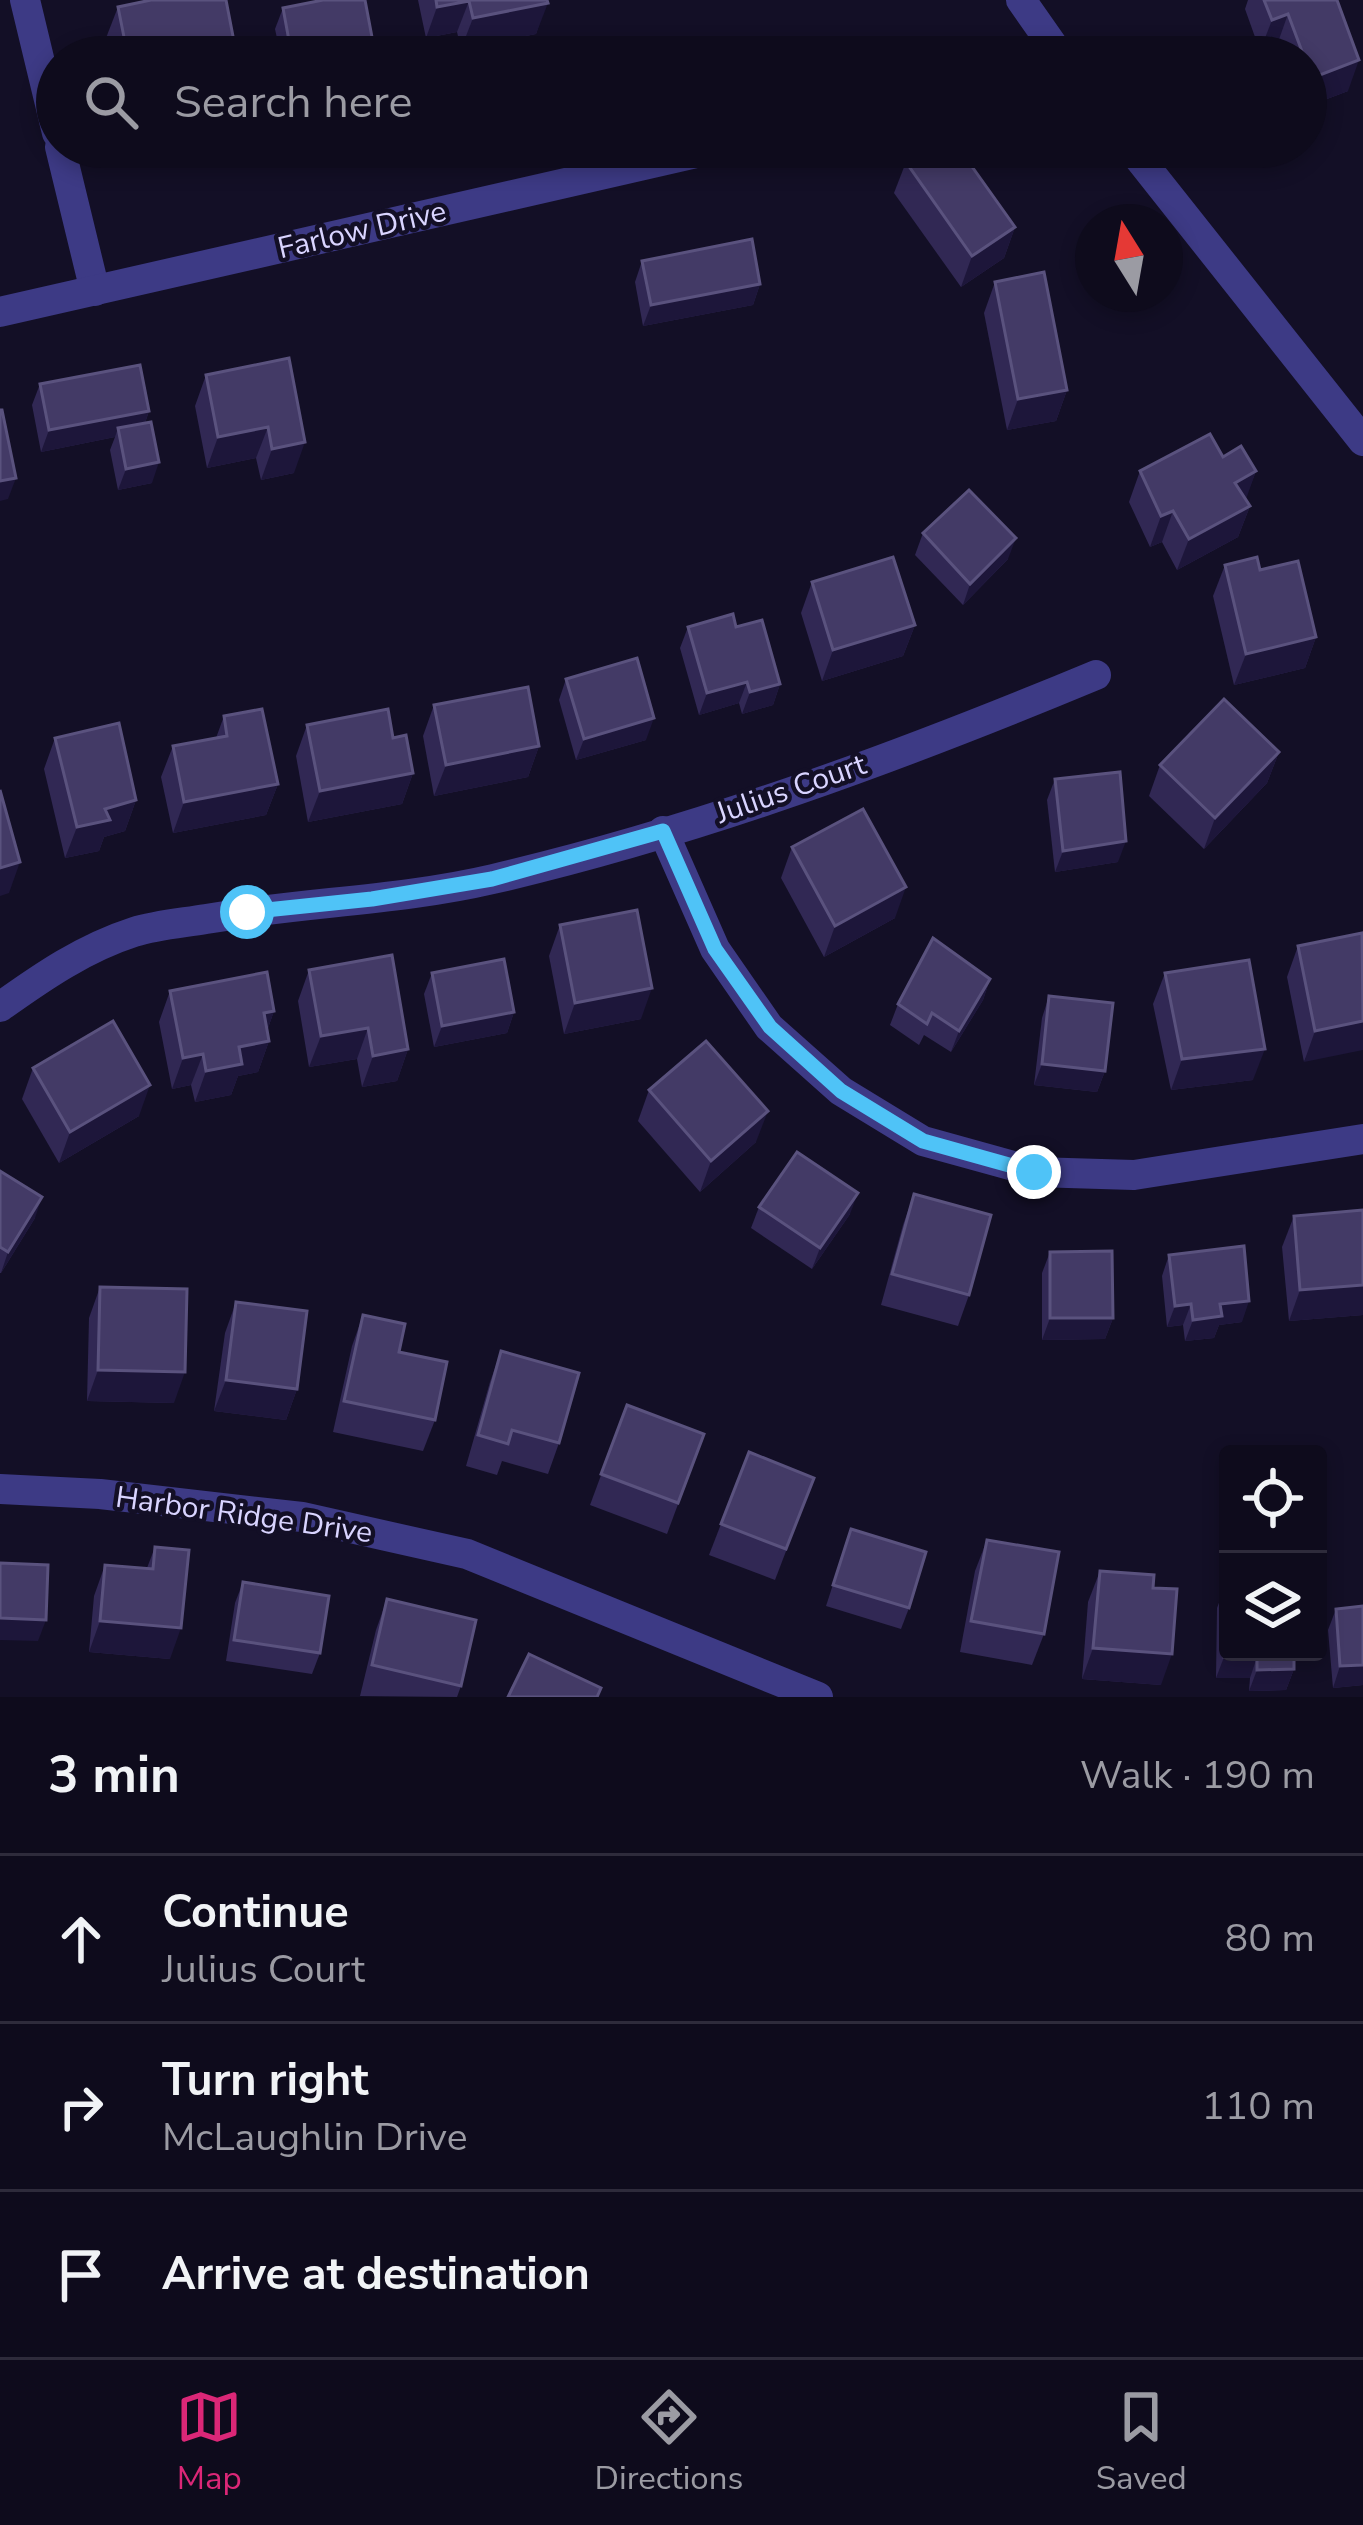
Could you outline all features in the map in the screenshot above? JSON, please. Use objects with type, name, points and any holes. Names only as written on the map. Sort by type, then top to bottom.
[{"type":"street","points":[[25,0],[36,46]]},
{"type":"street","points":[[1021,0],[1046,36]]},
{"type":"street","points":[[66,168],[95,291]]},
{"type":"street","name":"Farlow Drive","points":[[0,312],[631,168]]},
{"type":"street","points":[[1147,168],[1363,441]]},
{"type":"street","name":"Julius Court","points":[[0,1007],[58,965],[135,932],[492,879],[663,831],[940,738],[1096,675]]},
{"type":"street","points":[[663,831],[715,949],[770,1027],[841,1091],[923,1141],[1034,1172],[1134,1175],[1363,1139]]},
{"type":"street","name":"Harbor Ridge Drive","points":[[0,1489],[100,1494],[302,1517],[467,1554],[818,1697]]},
{"type":"building","points":[[151,0],[226,0],[233,36],[124,36],[118,7]]},
{"type":"building","points":[[323,0],[365,0],[372,36],[288,36],[283,8]]},
{"type":"building","points":[[436,0],[548,3],[473,18],[469,1],[437,7]]},
{"type":"building","points":[[1264,0],[1337,0],[1359,60],[1327,72],[1327,36],[1296,36],[1288,14],[1272,20]]},
{"type":"building","points":[[910,168],[973,168],[1015,227],[972,256]]},
{"type":"building","points":[[752,239],[760,284],[651,305],[642,261]]},
{"type":"building","points":[[1044,272],[1067,390],[1018,399],[995,282]]},
{"type":"building","points":[[289,358],[305,442],[272,449],[268,427],[218,437],[206,375]]},
{"type":"building","points":[[140,365],[149,411],[49,430],[40,384]]},
{"type":"building","points":[[0,410],[16,478],[0,481]]},
{"type":"building","points":[[151,422],[159,462],[126,469],[118,428]]},
{"type":"building","points":[[1210,434],[1223,457],[1241,446],[1256,471],[1235,483],[1250,506],[1189,539],[1173,511],[1161,516],[1140,471]]},
{"type":"building","points":[[969,490],[1016,538],[970,584],[923,533]]},
{"type":"building","points":[[893,557],[915,625],[833,650],[812,582]]},
{"type":"building","points":[[1257,557],[1260,570],[1298,561],[1316,637],[1246,654],[1225,565]]},
{"type":"building","points":[[733,614],[736,627],[762,620],[780,684],[750,692],[747,682],[707,693],[688,627]]},
{"type":"building","points":[[637,658],[654,718],[584,739],[566,679]]},
{"type":"building","points":[[528,687],[539,746],[446,765],[434,705]]},
{"type":"building","points":[[1224,699],[1279,752],[1215,818],[1160,765]]},
{"type":"building","points":[[262,709],[278,784],[184,802],[173,746],[227,736],[224,716]]},
{"type":"building","points":[[388,709],[393,738],[406,735],[413,773],[320,791],[307,725]]},
{"type":"building","points":[[119,723],[136,800],[105,809],[110,820],[77,827],[55,738]]},
{"type":"building","points":[[1120,772],[1126,841],[1063,851],[1055,779]]},
{"type":"building","points":[[0,790],[20,862],[0,868]]},
{"type":"building","points":[[863,809],[906,887],[835,926],[792,847]]},
{"type":"building","points":[[637,910],[652,988],[575,1003],[560,925]]},
{"type":"building","points":[[1362,933],[1363,1021],[1315,1031],[1298,946]]},
{"type":"building","points":[[933,938],[990,979],[959,1031],[932,1013],[927,1024],[898,1004]]},
{"type":"building","points":[[392,955],[408,1049],[373,1056],[368,1028],[321,1036],[309,970]]},
{"type":"building","points":[[504,959],[514,1012],[442,1026],[432,973]]},
{"type":"building","points":[[1249,960],[1265,1049],[1182,1059],[1165,973]]},
{"type":"building","points":[[267,972],[274,1011],[264,1013],[269,1041],[239,1047],[242,1064],[206,1071],[203,1054],[183,1058],[170,991]]},
{"type":"building","points":[[1049,996],[1113,1003],[1105,1071],[1042,1064]]},
{"type":"building","points":[[113,1021],[150,1085],[70,1132],[33,1068]]},
{"type":"building","points":[[706,1041],[768,1111],[711,1161],[649,1090]]},
{"type":"building","points":[[797,1152],[858,1193],[820,1248],[759,1207]]},
{"type":"building","points":[[0,1171],[42,1197],[8,1252],[0,1247]]},
{"type":"building","points":[[914,1194],[991,1215],[969,1295],[892,1274]]},
{"type":"building","points":[[1363,1210],[1363,1285],[1300,1290],[1294,1216]]},
{"type":"building","points":[[1244,1246],[1249,1301],[1220,1304],[1222,1316],[1193,1320],[1191,1304],[1175,1306],[1169,1255]]},
{"type":"building","points":[[1112,1251],[1113,1318],[1050,1318],[1050,1252]]},
{"type":"building","points":[[100,1287],[187,1289],[185,1372],[98,1370]]},
{"type":"building","points":[[236,1302],[307,1311],[297,1389],[226,1380]]},
{"type":"building","points":[[363,1315],[405,1324],[399,1352],[447,1362],[435,1420],[344,1401]]},
{"type":"building","points":[[501,1351],[579,1373],[559,1443],[512,1430],[508,1444],[478,1435]]},
{"type":"building","points":[[627,1405],[704,1434],[678,1503],[601,1474]]},
{"type":"building","points":[[749,1452],[814,1478],[786,1549],[721,1524]]},
{"type":"building","points":[[851,1529],[926,1552],[909,1608],[833,1585]]},
{"type":"building","points":[[987,1540],[1059,1552],[1044,1634],[971,1621]]},
{"type":"building","points":[[155,1547],[189,1550],[181,1628],[100,1621],[105,1565],[153,1569]]},
{"type":"building","points":[[0,1563],[48,1565],[46,1620],[0,1618]]},
{"type":"building","points":[[1100,1571],[1154,1575],[1153,1588],[1177,1589],[1172,1654],[1093,1648]]},
{"type":"building","points":[[243,1582],[329,1596],[320,1653],[234,1640]]},
{"type":"building","points":[[387,1599],[476,1620],[461,1686],[372,1665]]},
{"type":"building","points":[[1363,1606],[1363,1665],[1340,1666],[1336,1609]]},
{"type":"building","points":[[529,1654],[601,1688],[597,1697],[508,1697]]},
{"type":"building","points":[[1257,1661],[1294,1661],[1294,1669],[1257,1670]]},
{"type":"route","points":[[247,912],[372,899],[492,879],[663,831],[715,949],[770,1027],[841,1091],[923,1141],[1034,1172]]}]
